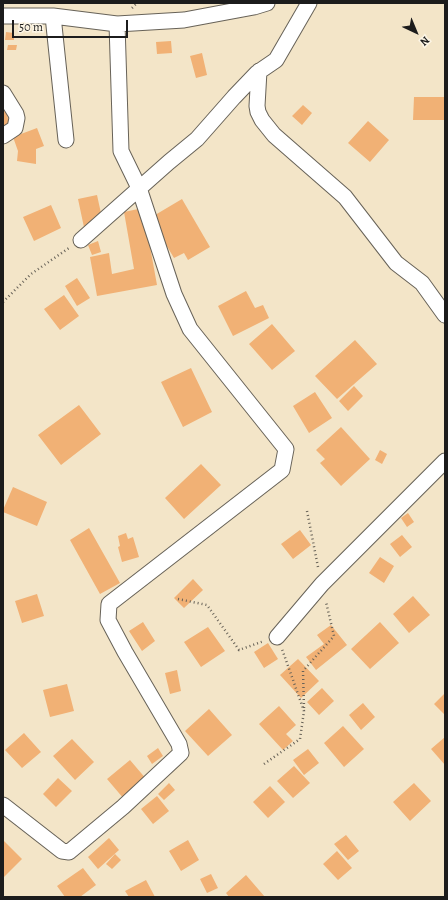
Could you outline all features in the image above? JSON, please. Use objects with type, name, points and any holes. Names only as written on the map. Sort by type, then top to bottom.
[{"type":"street","points":[[3,16],[53,16],[117,24],[184,20],[254,7],[266,3]]},
{"type":"street","points":[[81,240],[197,139],[259,71],[276,60],[308,3]]},
{"type":"street","points":[[53,16],[66,140]]},
{"type":"street","points":[[3,805],[62,851],[69,852],[123,807],[181,753],[179,744],[108,620],[109,604],[282,470],[286,449],[190,329],[174,294],[139,188],[121,150],[117,24]]},
{"type":"street","points":[[259,71],[257,106],[262,120],[274,135],[346,197],[396,263],[422,283],[445,315]]},
{"type":"street","points":[[3,93],[17,118],[16,128],[3,136]]},
{"type":"street","points":[[277,637],[322,584],[445,461]]},
{"type":"path","points":[[3,302],[31,274],[81,240]]},
{"type":"path","points":[[178,599],[207,605],[239,650],[277,637],[304,711],[300,739],[264,764]]},
{"type":"building","points":[[6,32],[14,33],[14,40],[5,40]]},
{"type":"building","points":[[171,41],[172,53],[157,54],[156,42]]},
{"type":"building","points":[[8,45],[17,45],[16,50],[7,50]]},
{"type":"building","points":[[202,53],[207,75],[196,78],[190,56]]},
{"type":"building","points":[[414,97],[445,97],[445,120],[413,120]]},
{"type":"building","points":[[303,105],[312,113],[302,125],[292,116]]},
{"type":"building","points":[[3,111],[7,111],[9,127],[3,128]]},
{"type":"building","points":[[368,121],[389,140],[370,162],[348,143]]},
{"type":"building","points":[[37,128],[44,146],[36,149],[36,164],[17,161],[18,151],[13,137]]},
{"type":"building","points":[[97,195],[104,227],[85,232],[78,199]]},
{"type":"building","points":[[182,199],[210,247],[188,260],[184,253],[174,258],[150,218]]},
{"type":"building","points":[[51,205],[61,228],[34,241],[23,217]]},
{"type":"building","points":[[143,208],[157,285],[97,296],[90,257],[109,253],[112,274],[134,269],[124,212]]},
{"type":"building","points":[[98,241],[101,252],[92,255],[88,245]]},
{"type":"building","points":[[77,278],[90,298],[77,306],[65,286]]},
{"type":"building","points":[[246,291],[255,308],[263,305],[269,318],[233,336],[218,306]]},
{"type":"building","points":[[64,295],[79,316],[60,330],[44,309]]},
{"type":"building","points":[[272,324],[295,351],[272,370],[249,344]]},
{"type":"building","points":[[355,340],[377,364],[337,399],[315,376]]},
{"type":"building","points":[[191,368],[212,412],[183,427],[161,382]]},
{"type":"building","points":[[354,386],[363,396],[348,411],[339,401]]},
{"type":"building","points":[[315,392],[332,418],[309,433],[293,406]]},
{"type":"building","points":[[79,405],[101,434],[61,465],[38,435]]},
{"type":"building","points":[[341,427],[370,459],[341,486],[320,463],[325,459],[316,450]]},
{"type":"building","points":[[380,450],[387,454],[382,464],[375,460]]},
{"type":"building","points":[[201,464],[221,485],[184,519],[165,498]]},
{"type":"building","points":[[13,487],[47,502],[37,526],[3,512]]},
{"type":"building","points":[[408,513],[414,522],[407,527],[401,518]]},
{"type":"building","points":[[89,528],[120,583],[100,594],[70,540]]},
{"type":"building","points":[[300,530],[311,545],[293,559],[281,544]]},
{"type":"building","points":[[126,533],[128,539],[133,537],[139,557],[122,562],[118,547],[120,546],[118,536]]},
{"type":"building","points":[[402,535],[412,547],[400,557],[390,544]]},
{"type":"building","points":[[380,557],[394,566],[384,583],[369,573]]},
{"type":"building","points":[[193,579],[203,590],[184,608],[174,598]]},
{"type":"building","points":[[37,594],[44,616],[22,623],[15,601]]},
{"type":"building","points":[[413,596],[430,615],[409,633],[393,614]]},
{"type":"building","points":[[143,622],[155,641],[142,651],[129,631]]},
{"type":"building","points":[[380,622],[399,643],[370,669],[351,649]]},
{"type":"building","points":[[331,625],[347,645],[316,670],[306,657],[324,644],[317,635]]},
{"type":"building","points":[[208,627],[225,651],[201,667],[184,642]]},
{"type":"building","points":[[268,643],[278,659],[264,668],[254,652]]},
{"type":"building","points":[[298,659],[319,681],[301,698],[280,675]]},
{"type":"building","points":[[177,670],[181,691],[170,694],[165,673]]},
{"type":"building","points":[[67,684],[74,711],[50,717],[43,690]]},
{"type":"building","points":[[322,688],[334,701],[319,715],[307,702]]},
{"type":"building","points":[[445,693],[445,715],[434,704]]},
{"type":"building","points":[[363,703],[375,717],[361,730],[349,715]]},
{"type":"building","points":[[279,706],[296,725],[286,734],[293,741],[283,750],[259,724]]},
{"type":"building","points":[[209,709],[232,735],[208,756],[185,731]]},
{"type":"building","points":[[343,726],[364,749],[344,767],[324,743]]},
{"type":"building","points":[[24,733],[41,752],[22,768],[5,750]]},
{"type":"building","points":[[445,737],[445,765],[431,749]]},
{"type":"building","points":[[72,739],[94,762],[75,780],[53,756]]},
{"type":"building","points":[[158,748],[163,756],[152,764],[147,756]]},
{"type":"building","points":[[308,749],[319,763],[304,775],[293,760]]},
{"type":"building","points":[[130,760],[147,780],[124,799],[107,779]]},
{"type":"building","points":[[294,766],[310,783],[293,798],[277,781]]},
{"type":"building","points":[[58,778],[72,791],[56,807],[43,794]]},
{"type":"building","points":[[169,783],[175,790],[164,800],[158,794]]},
{"type":"building","points":[[414,783],[431,801],[410,821],[393,802]]},
{"type":"building","points":[[270,786],[285,802],[268,818],[253,802]]},
{"type":"building","points":[[157,796],[169,811],[153,824],[141,809]]},
{"type":"building","points":[[346,835],[359,851],[348,860],[334,844]]},
{"type":"building","points":[[109,838],[119,850],[98,869],[88,857]]},
{"type":"building","points":[[3,840],[22,859],[3,878]]},
{"type":"building","points":[[188,840],[199,860],[181,871],[169,851]]},
{"type":"building","points":[[337,851],[352,868],[338,880],[323,864]]},
{"type":"building","points":[[115,854],[121,860],[112,869],[106,864]]},
{"type":"building","points":[[83,868],[96,885],[80,897],[65,897],[57,886]]},
{"type":"building","points":[[211,874],[218,888],[207,893],[200,879]]},
{"type":"building","points":[[246,875],[265,897],[229,897],[226,893]]},
{"type":"building","points":[[146,880],[155,897],[129,897],[125,891]]}]
